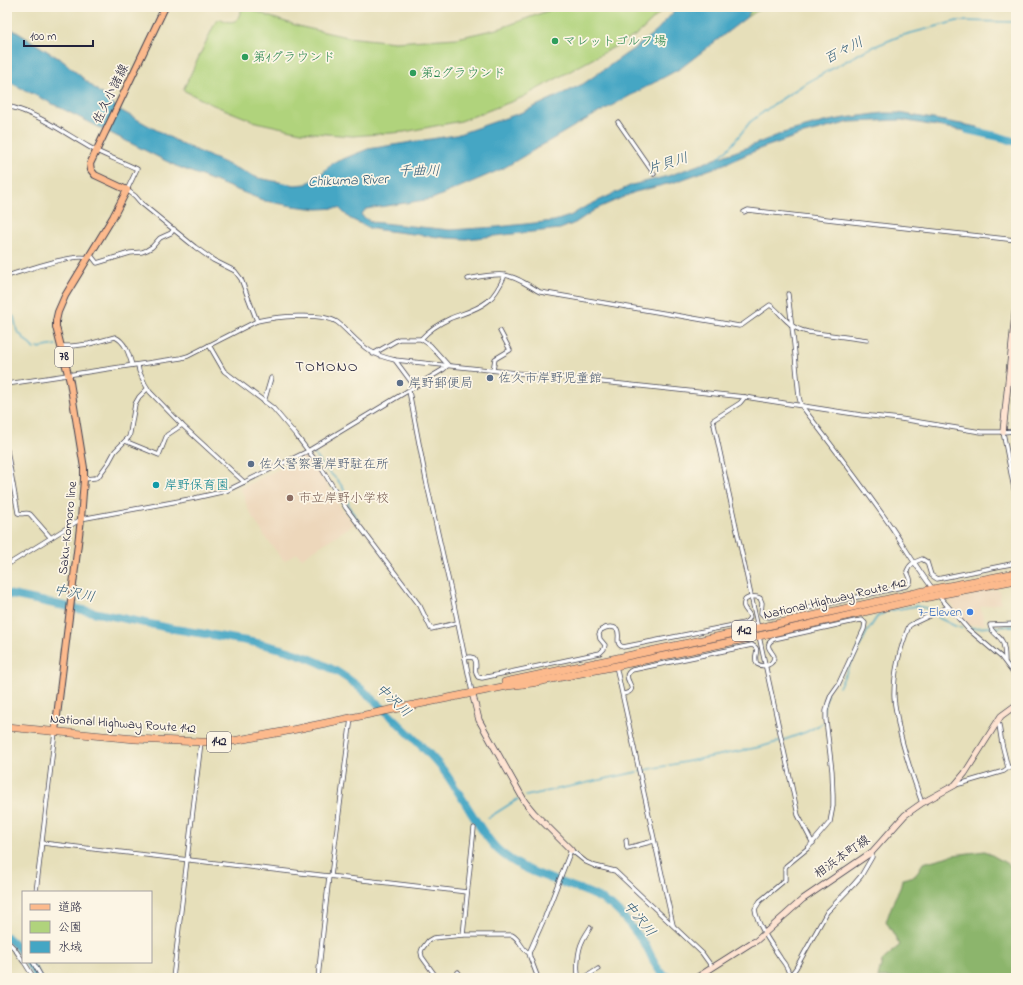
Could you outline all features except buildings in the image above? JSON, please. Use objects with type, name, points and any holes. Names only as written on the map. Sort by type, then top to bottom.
[{"type":"highway","name":"National Highway Route 142","points":[[472,692],[482,687],[530,676],[936,592],[1016,573]]},
{"type":"highway","name":"National Highway Route 142","points":[[7,727],[135,739],[227,742],[381,712],[472,692],[532,683],[854,617],[936,592],[1016,580]]},
{"type":"main road","name":"佐久小諸線","points":[[97,149],[165,7]]},
{"type":"main road","points":[[97,149],[90,164],[90,169],[93,173],[127,190]]},
{"type":"main road","name":"Saku-Komoro line","points":[[55,732],[81,520],[84,479],[84,468],[78,425],[56,321],[65,296],[127,190]]},
{"type":"main road","points":[[1003,432],[1016,305]]},
{"type":"main road","points":[[472,692],[479,720],[525,802],[571,850]]},
{"type":"main road","name":"相浜本町線","points":[[696,978],[705,976],[712,967],[751,943],[756,942],[803,898],[872,852],[906,815],[922,803],[955,784],[966,773],[997,722],[1004,714],[1016,705]]},
{"type":"street","points":[[7,106],[21,110],[137,169],[127,190],[195,247],[213,260],[238,273],[257,322]]},
{"type":"street","points":[[618,122],[654,174]]},
{"type":"street","points":[[744,212],[748,210],[1016,240]]},
{"type":"street","points":[[7,276],[64,259],[89,256],[97,264],[130,253],[142,252],[152,247],[160,238],[171,233],[174,229]]},
{"type":"street","points":[[421,340],[427,333],[438,325],[451,318],[470,312],[482,306],[498,289],[505,275]]},
{"type":"street","points":[[468,279],[505,275],[518,279],[540,292],[739,326],[770,305],[776,308],[792,326],[808,332],[867,340]]},
{"type":"street","points":[[788,294],[801,405],[881,513],[914,563],[936,592],[968,629],[1001,657],[1016,677]]},
{"type":"street","points":[[7,384],[181,358],[263,320],[296,316],[318,316],[329,318],[338,322],[369,352],[395,360],[745,397],[981,432],[1016,431]]},
{"type":"street","points":[[493,370],[495,359],[510,350],[500,331]]},
{"type":"street","points":[[61,346],[89,344],[115,337],[119,339],[128,351],[132,365]]},
{"type":"street","points":[[373,354],[399,339],[421,340],[430,345],[448,365]]},
{"type":"street","points":[[209,345],[224,371],[277,412],[296,434],[322,469],[346,508],[420,606],[431,629],[457,624]]},
{"type":"street","points":[[395,360],[415,387]]},
{"type":"street","points":[[138,365],[147,389],[244,482]]},
{"type":"street","points":[[7,565],[81,520],[219,493],[244,482],[308,451],[444,370],[448,365]]},
{"type":"street","points":[[264,402],[271,378]]},
{"type":"street","points":[[84,479],[98,477],[115,451],[129,437],[135,404],[139,397],[147,389]]},
{"type":"street","points":[[408,391],[472,692]]},
{"type":"street","points":[[745,397],[740,403],[713,420],[798,815],[810,840],[813,842]]},
{"type":"street","points":[[125,441],[159,455],[167,436],[182,424]]},
{"type":"street","points":[[1003,432],[1016,499]]},
{"type":"street","points":[[7,450],[18,513],[30,514],[51,538]]},
{"type":"street","points":[[465,658],[474,658],[476,662],[475,673],[478,677],[482,678],[600,653],[604,649],[605,645],[600,639],[599,634],[601,630],[612,627],[617,629],[619,633],[618,642],[620,646],[624,647],[744,623],[750,615],[744,607],[744,602],[745,600],[751,598],[760,598],[762,603],[761,613],[764,616],[769,617],[906,586],[910,584],[911,580],[907,571],[908,567],[922,559],[927,562],[931,575],[937,579],[1016,563]]},
{"type":"street","points":[[922,803],[902,742],[895,707],[895,678],[899,658],[909,626],[948,607]]},
{"type":"street","points":[[623,694],[630,691],[632,688],[632,685],[628,681],[627,677],[629,671],[632,670],[749,645],[756,648],[757,652],[755,659],[757,664],[766,666],[774,661],[774,656],[768,647],[770,642],[774,639],[854,617],[865,623],[865,627],[838,684],[831,695],[826,711],[832,771],[832,817],[830,822],[813,842],[797,858],[786,866],[786,877],[783,882],[760,901],[755,909],[755,913],[765,934],[789,970],[790,977]]},
{"type":"street","points":[[1005,662],[1002,640],[994,633],[990,625],[1016,624]]},
{"type":"street","points":[[616,666],[673,925]]},
{"type":"street","points":[[318,978],[351,718]]},
{"type":"street","points":[[997,722],[999,725],[1008,768]]},
{"type":"street","points":[[36,891],[55,732]]},
{"type":"street","points":[[173,978],[200,742]]},
{"type":"street","points":[[955,784],[1004,771],[1008,768],[1016,766]]},
{"type":"street","points":[[463,935],[474,828]]},
{"type":"street","points":[[626,840],[627,848],[654,842]]},
{"type":"street","points":[[42,843],[467,892]]},
{"type":"street","points":[[538,978],[529,952],[545,917],[571,850],[586,862],[595,866],[615,870],[702,953],[712,967]]},
{"type":"street","points":[[790,977],[827,912],[861,876],[872,857],[872,852]]},
{"type":"street","points":[[579,978],[577,974],[577,963],[580,948],[590,928]]},
{"type":"street","points":[[437,978],[422,957],[421,952],[428,941],[433,938],[463,935],[512,935],[517,938],[525,950],[529,952]]},
{"type":"street","points":[[7,941],[14,948],[22,960]]},
{"type":"street","points":[[24,963],[34,978]]},
{"type":"street","points":[[34,963],[42,978]]},
{"type":"street","points":[[584,978],[598,969]]},
{"type":"street","points":[[458,972],[462,978]]},
{"type":"shaded area","name":"市立岸野小学校","points":[[305,456],[317,469],[342,510],[354,524],[302,558],[297,553],[284,561],[265,537],[248,509],[241,488]]},
{"type":"shaded area","points":[[997,589],[999,591],[1001,602],[980,607],[985,624],[968,625],[948,600]]},
{"type":"green space","points":[[243,7],[302,27],[347,37],[395,42],[457,38],[501,28],[558,7],[666,7],[638,34],[521,98],[461,121],[404,132],[353,136],[301,132],[256,122],[211,104],[183,90],[216,21],[221,19],[233,22],[237,20]]},
{"type":"green space","points":[[752,7],[764,7],[747,17]]},
{"type":"green space","points":[[985,851],[1016,869],[1016,978],[878,978],[882,961],[900,945],[886,921],[901,886],[902,879],[915,876],[923,863],[953,855]]},
{"type":"water","name":"千曲川","points":[[678,7],[752,7],[747,17],[681,68],[578,124],[502,169],[432,199],[366,209],[361,215],[372,222],[450,230],[554,221],[570,216],[583,208],[632,185],[668,176],[783,133],[845,118],[883,113],[899,113],[978,127],[978,133],[901,120],[850,122],[800,135],[762,148],[722,165],[675,182],[635,192],[596,209],[575,223],[560,229],[466,239],[447,238],[369,228],[349,218],[339,208],[318,209],[265,201],[176,166],[7,81],[7,26],[63,61],[120,110],[182,144],[258,178],[295,185],[306,184],[321,174],[333,163],[368,149],[456,135],[523,112],[583,84],[639,45],[657,30]]},
{"type":"waterway","name":"百々川","points":[[719,157],[731,146],[750,122],[774,104],[806,83],[866,50],[900,36],[957,21],[1016,22]]},
{"type":"waterway","name":"片貝川","points":[[968,130],[1016,142]]},
{"type":"waterway","points":[[7,311],[14,317],[17,331],[34,349]]},
{"type":"waterway","points":[[38,348],[56,345]]},
{"type":"waterway","points":[[312,451],[324,467],[340,484],[346,495]]},
{"type":"waterway","points":[[347,499],[350,509],[359,521]]},
{"type":"waterway","name":"中沢川","points":[[7,594],[169,628],[252,642],[293,653],[332,669],[367,694],[430,754],[446,774],[480,827],[497,849],[513,861],[540,875],[580,889],[602,899],[612,906],[634,930],[648,949],[658,968],[669,978]]},
{"type":"waterway","points":[[839,687],[867,632],[877,617],[887,611],[916,606],[926,608],[932,613]]},
{"type":"waterway","points":[[937,617],[962,628]]},
{"type":"waterway","points":[[970,628],[1016,626]]},
{"type":"waterway","points":[[823,717],[827,695]]},
{"type":"waterway","points":[[784,740],[806,732],[823,723]]},
{"type":"waterway","points":[[640,771],[760,747],[781,741]]},
{"type":"waterway","points":[[526,796],[637,772]]},
{"type":"waterway","points":[[488,818],[518,799]]},
{"type":"waterway","points":[[7,937],[22,953]]},
{"type":"waterway","points":[[29,963],[38,978]]},
{"type":"place","name":"マレットゴルフ場","points":[[555,41]]},
{"type":"place","name":"第1グラウンド","points":[[245,57]]},
{"type":"place","name":"第2グラウンド","points":[[413,73]]},
{"type":"place","name":"佐久市岸野児童館","points":[[490,378]]},
{"type":"place","name":"岸野郵便局","points":[[400,383]]},
{"type":"place","name":"佐久警察署岸野駐在所","points":[[251,464]]},
{"type":"place","name":"岸野保育園","points":[[156,485]]},
{"type":"place","name":"市立岸野小学校","points":[[290,498]]},
{"type":"place","name":"7-Eleven","points":[[970,612]]},
{"type":"district","name":"TOMONO","points":[[327,367]]},
{"type":"water label","name":"Chikuma River","points":[[348,181]]}]
